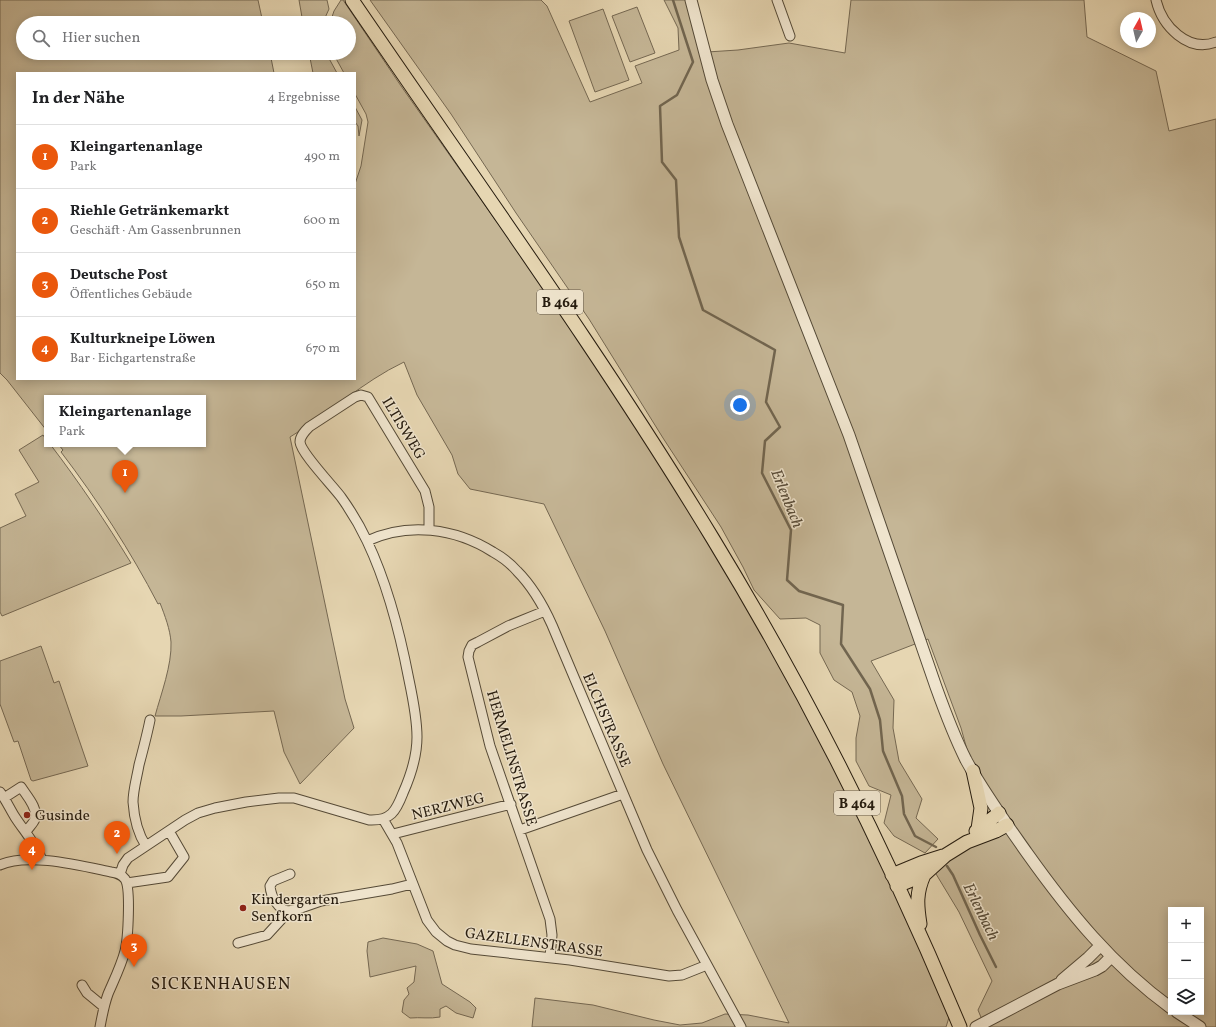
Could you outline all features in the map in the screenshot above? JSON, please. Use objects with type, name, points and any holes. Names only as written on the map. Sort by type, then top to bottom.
[{"type":"main road","name":"B 464","points":[[352,0],[573,320],[633,410],[690,501],[806,703],[837,762],[895,881],[960,1027]]},
{"type":"main road","points":[[973,771],[981,808],[978,829]]},
{"type":"main road","points":[[967,842],[978,829],[999,813]]},
{"type":"main road","points":[[895,881],[923,869],[967,842],[996,831],[1007,825]]},
{"type":"main road","points":[[923,869],[917,897],[924,944]]},
{"type":"street","points":[[691,0],[712,80],[727,124],[849,436],[942,705],[956,738],[973,771],[999,813],[1062,901],[1111,957],[1136,980],[1168,1006]]},
{"type":"street","points":[[777,0],[790,36]]},
{"type":"street","points":[[1156,0],[1167,24],[1182,38],[1188,42],[1205,45],[1216,42]]},
{"type":"street","name":"ILTISWEG","points":[[367,541],[342,497],[304,452],[300,443],[300,438],[309,427],[352,399],[361,395],[368,397],[425,491],[429,507],[429,530]]},
{"type":"street","name":"ELCHSTRASSE","points":[[367,541],[379,536],[411,530],[429,530],[452,534],[472,540],[487,548],[518,571],[527,582],[546,611],[649,856],[741,1027]]},
{"type":"street","points":[[120,874],[128,858],[185,820],[204,810],[240,803],[279,798],[294,798],[369,820],[383,819],[395,810],[411,772],[416,753],[417,732],[412,694],[399,632],[383,582],[367,541]]},
{"type":"street","name":"HERMELINSTRASSE","points":[[546,611],[508,626],[478,642],[472,646],[468,657],[490,746],[550,919],[552,935],[550,957]]},
{"type":"street","points":[[146,846],[141,838],[138,828],[133,800],[150,720]]},
{"type":"street","points":[[26,832],[36,817],[33,806],[21,787],[2,795],[42,860]]},
{"type":"street","points":[[520,830],[623,794]]},
{"type":"street","name":"NERZWEG","points":[[393,834],[510,804]]},
{"type":"street","name":"GAZELLENSTRASSE","points":[[383,819],[393,834],[427,920],[436,932],[447,941],[455,945],[467,948],[550,957],[669,976],[682,975],[707,965]]},
{"type":"street","points":[[127,883],[163,878],[171,875],[184,857],[169,831]]},
{"type":"street","points":[[2,862],[42,860],[120,874],[126,880],[128,932],[126,944],[104,1007],[100,1027]]},
{"type":"street","points":[[290,874],[273,881],[270,886],[270,891],[277,904],[281,908],[289,911],[321,901],[392,889],[412,884]]},
{"type":"street","points":[[238,943],[267,935],[289,911]]},
{"type":"street","points":[[1058,984],[1100,946]]},
{"type":"street","points":[[976,1027],[1058,984],[1095,970],[1102,966],[1111,957]]},
{"type":"street","points":[[82,985],[87,993],[104,1007]]},
{"type":"street","points":[[1182,1015],[1200,1027]]},
{"type":"shaded area","points":[[0,0],[258,0],[261,16],[16,16],[16,60],[271,60],[274,72],[16,72],[16,380],[356,380],[356,181],[361,166],[368,122],[366,114],[356,96],[356,72],[343,72],[337,60],[356,60],[356,19],[496,221],[542,275],[776,648],[952,1008],[946,1027],[532,1027],[535,998],[593,1005],[680,1025],[702,1023],[725,1014],[748,1015],[789,1023],[663,764],[605,631],[544,504],[470,489],[458,474],[452,455],[417,395],[404,362],[360,388],[290,437],[345,699],[354,728],[300,784],[284,752],[274,711],[155,716],[166,679],[171,651],[170,632],[164,613],[160,603],[158,604],[137,565],[113,526],[88,488],[61,452],[63,450],[60,447],[206,447],[206,395],[44,395],[44,427],[0,373]]},
{"type":"shaded area","points":[[299,0],[327,0],[329,9],[326,16],[302,16]]},
{"type":"shaded area","points":[[341,0],[343,0],[354,16],[332,16]]},
{"type":"shaded area","points":[[370,0],[541,0],[547,6],[590,102],[642,83],[635,66],[679,50],[678,28],[664,0],[687,0],[707,52],[738,50],[789,43],[845,53],[851,0],[1084,0],[1087,37],[1156,71],[1169,131],[1216,119],[1216,1027],[985,1027],[978,1010],[992,981],[959,912],[930,864],[1002,828],[973,771],[961,728],[928,639],[871,661],[894,700],[893,728],[899,761],[922,799],[916,818],[938,839],[925,853],[894,836],[884,823],[891,795],[869,786],[856,761],[856,738],[860,716],[852,692],[834,680],[820,653],[820,625],[806,618],[780,619],[754,590],[721,527],[663,438],[589,319],[516,213],[451,114]]},
{"type":"shaded area","points":[[637,7],[655,53],[630,62],[612,16]]},
{"type":"shaded area","points":[[603,9],[629,80],[595,92],[569,21]]},
{"type":"shaded area","points":[[310,60],[330,60],[336,72],[313,72]]},
{"type":"shaded area","points":[[356,109],[362,120],[359,136],[358,126],[356,123]]},
{"type":"shaded area","points":[[43,435],[44,447],[52,447],[92,502],[131,563],[2,616],[0,612],[0,528],[26,516],[15,494],[39,482],[19,450]]},
{"type":"shaded area","points":[[41,646],[54,683],[59,681],[88,766],[33,781],[31,780],[18,741],[14,742],[0,704],[0,661]]},
{"type":"shaded area","points":[[383,938],[417,944],[433,951],[442,984],[470,1002],[476,1008],[473,1018],[456,1013],[446,1006],[440,1009],[440,1017],[436,1018],[410,1018],[402,1012],[404,1000],[409,994],[407,988],[414,982],[416,966],[370,977],[367,951],[368,942]]},
{"type":"waterway","name":"Erlenbach","points":[[673,0],[693,62],[677,95],[660,106],[662,162],[676,180],[679,237],[703,310],[775,350],[766,402],[780,427],[765,441],[762,473],[791,530],[787,580],[799,591],[843,605],[841,644],[870,689],[880,720],[883,751],[902,796],[904,814],[915,836],[936,847]]},
{"type":"waterway","name":"Erlenbach","points":[[947,866],[953,875],[996,967]]},
{"type":"place","name":"Kleingartenanlage","points":[[125,493]]},
{"type":"place","name":"Gusinde","points":[[27,815]]},
{"type":"place","name":"Riehle Getränkemarkt","points":[[117,854]]},
{"type":"place","name":"Kulturkneipe Löwen","points":[[32,870]]},
{"type":"place","name":"Kindergarten Senfkorn","points":[[243,908]]},
{"type":"place","name":"Deutsche Post","points":[[134,967]]},
{"type":"district","name":"SICKENHAUSEN","points":[[221,983]]}]
